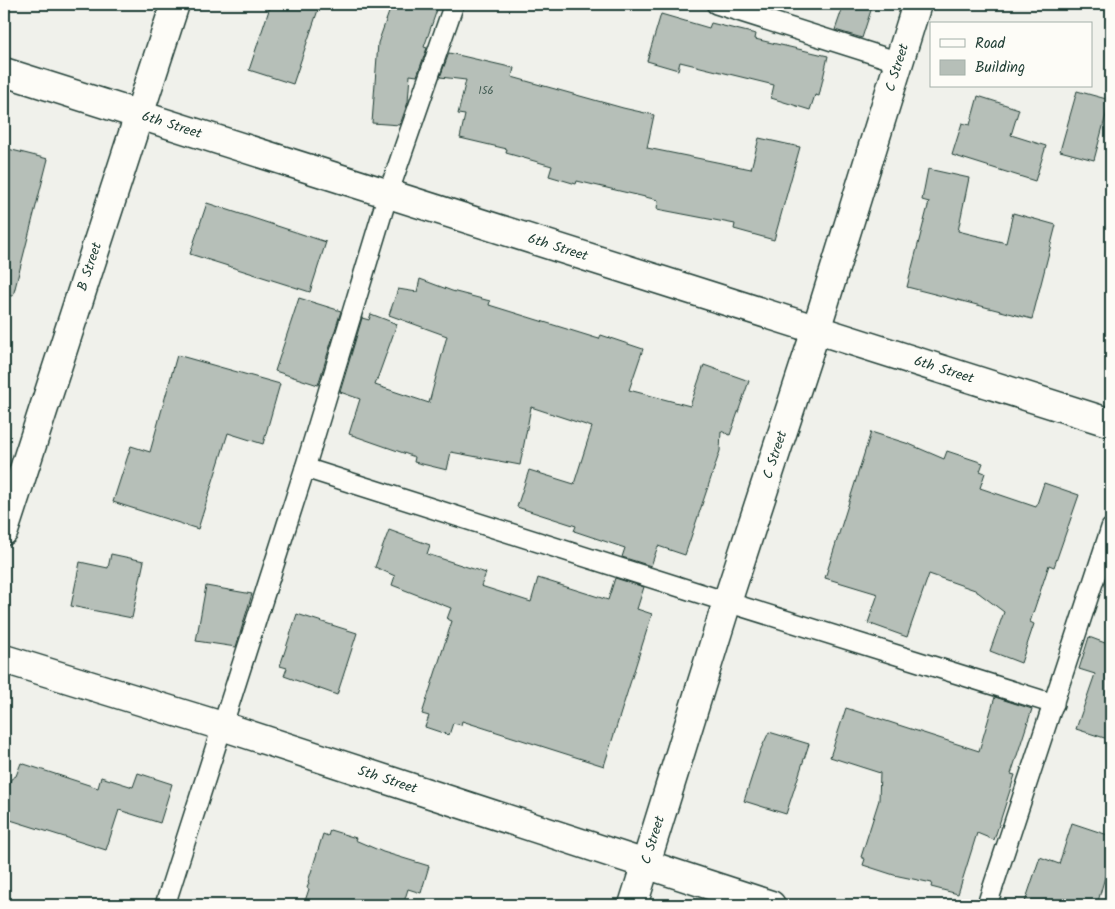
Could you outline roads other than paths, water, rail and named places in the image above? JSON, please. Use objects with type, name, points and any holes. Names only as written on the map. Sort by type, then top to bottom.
[{"type":"street","name":"B Street","points":[[4,531],[175,4]]},
{"type":"street","name":"C Street","points":[[633,905],[727,602],[816,330],[917,4]]},
{"type":"street","name":"6th Street","points":[[4,72],[1111,423]]},
{"type":"street","name":"5th Street","points":[[4,659],[222,726],[771,905]]},
{"type":"lane","points":[[165,905],[305,468],[388,194],[454,4]]},
{"type":"lane","points":[[716,4],[899,62]]},
{"type":"lane","points":[[305,468],[1054,704]]},
{"type":"lane","points":[[987,905],[1111,528]]}]
